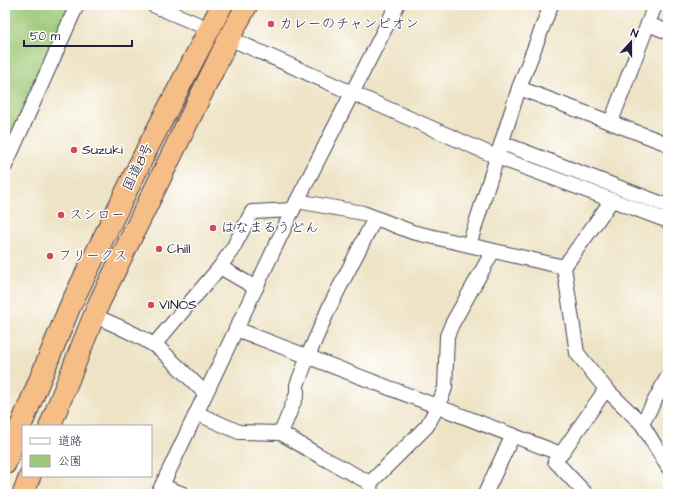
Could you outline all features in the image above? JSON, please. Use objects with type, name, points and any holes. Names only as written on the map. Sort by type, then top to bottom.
[{"type":"highway","name":"国道8号","points":[[5,464],[71,304],[148,147],[222,5]]},
{"type":"highway","name":"国道8号","points":[[50,425],[95,316],[229,38],[247,5]]},
{"type":"highway","points":[[23,494],[30,477]]},
{"type":"street","points":[[5,166],[77,5]]},
{"type":"street","points":[[153,5],[209,29]]},
{"type":"street","points":[[183,494],[160,490],[295,205],[397,5]]},
{"type":"street","points":[[468,245],[519,88],[551,5]]},
{"type":"street","points":[[611,122],[655,5]]},
{"type":"street","points":[[648,24],[668,32]]},
{"type":"street","points":[[229,38],[497,157],[668,221]]},
{"type":"street","points":[[519,88],[668,144]]},
{"type":"street","points":[[502,143],[668,206]]},
{"type":"street","points":[[612,200],[564,268],[577,352],[606,389],[642,424],[668,468]]},
{"type":"street","points":[[154,345],[220,267],[233,248],[252,212],[295,205],[363,213],[412,232],[564,268]]},
{"type":"street","points":[[282,433],[297,394],[297,385],[308,356],[329,308],[375,218]]},
{"type":"street","points":[[196,413],[239,432],[282,433],[371,488],[427,426],[438,406],[445,388],[447,336],[452,324],[493,251]]},
{"type":"street","points":[[220,267],[256,288]]},
{"type":"street","points":[[95,316],[154,345],[206,393]]},
{"type":"street","points":[[236,328],[561,454]]},
{"type":"street","points":[[642,424],[668,376]]},
{"type":"street","points":[[583,493],[555,461],[606,389]]},
{"type":"street","points":[[485,494],[513,435]]},
{"type":"green space","points":[[5,5],[71,5],[5,152]]},
{"type":"place","name":"カレーのチャンピオン","points":[[271,24]]},
{"type":"place","name":"Suzuki","points":[[74,150]]},
{"type":"place","name":"スシロー","points":[[61,215]]},
{"type":"place","name":"はなまるうどん","points":[[213,228]]},
{"type":"place","name":"Chill","points":[[159,249]]},
{"type":"place","name":"フリークス","points":[[50,256]]},
{"type":"place","name":"VINOS","points":[[151,305]]}]
